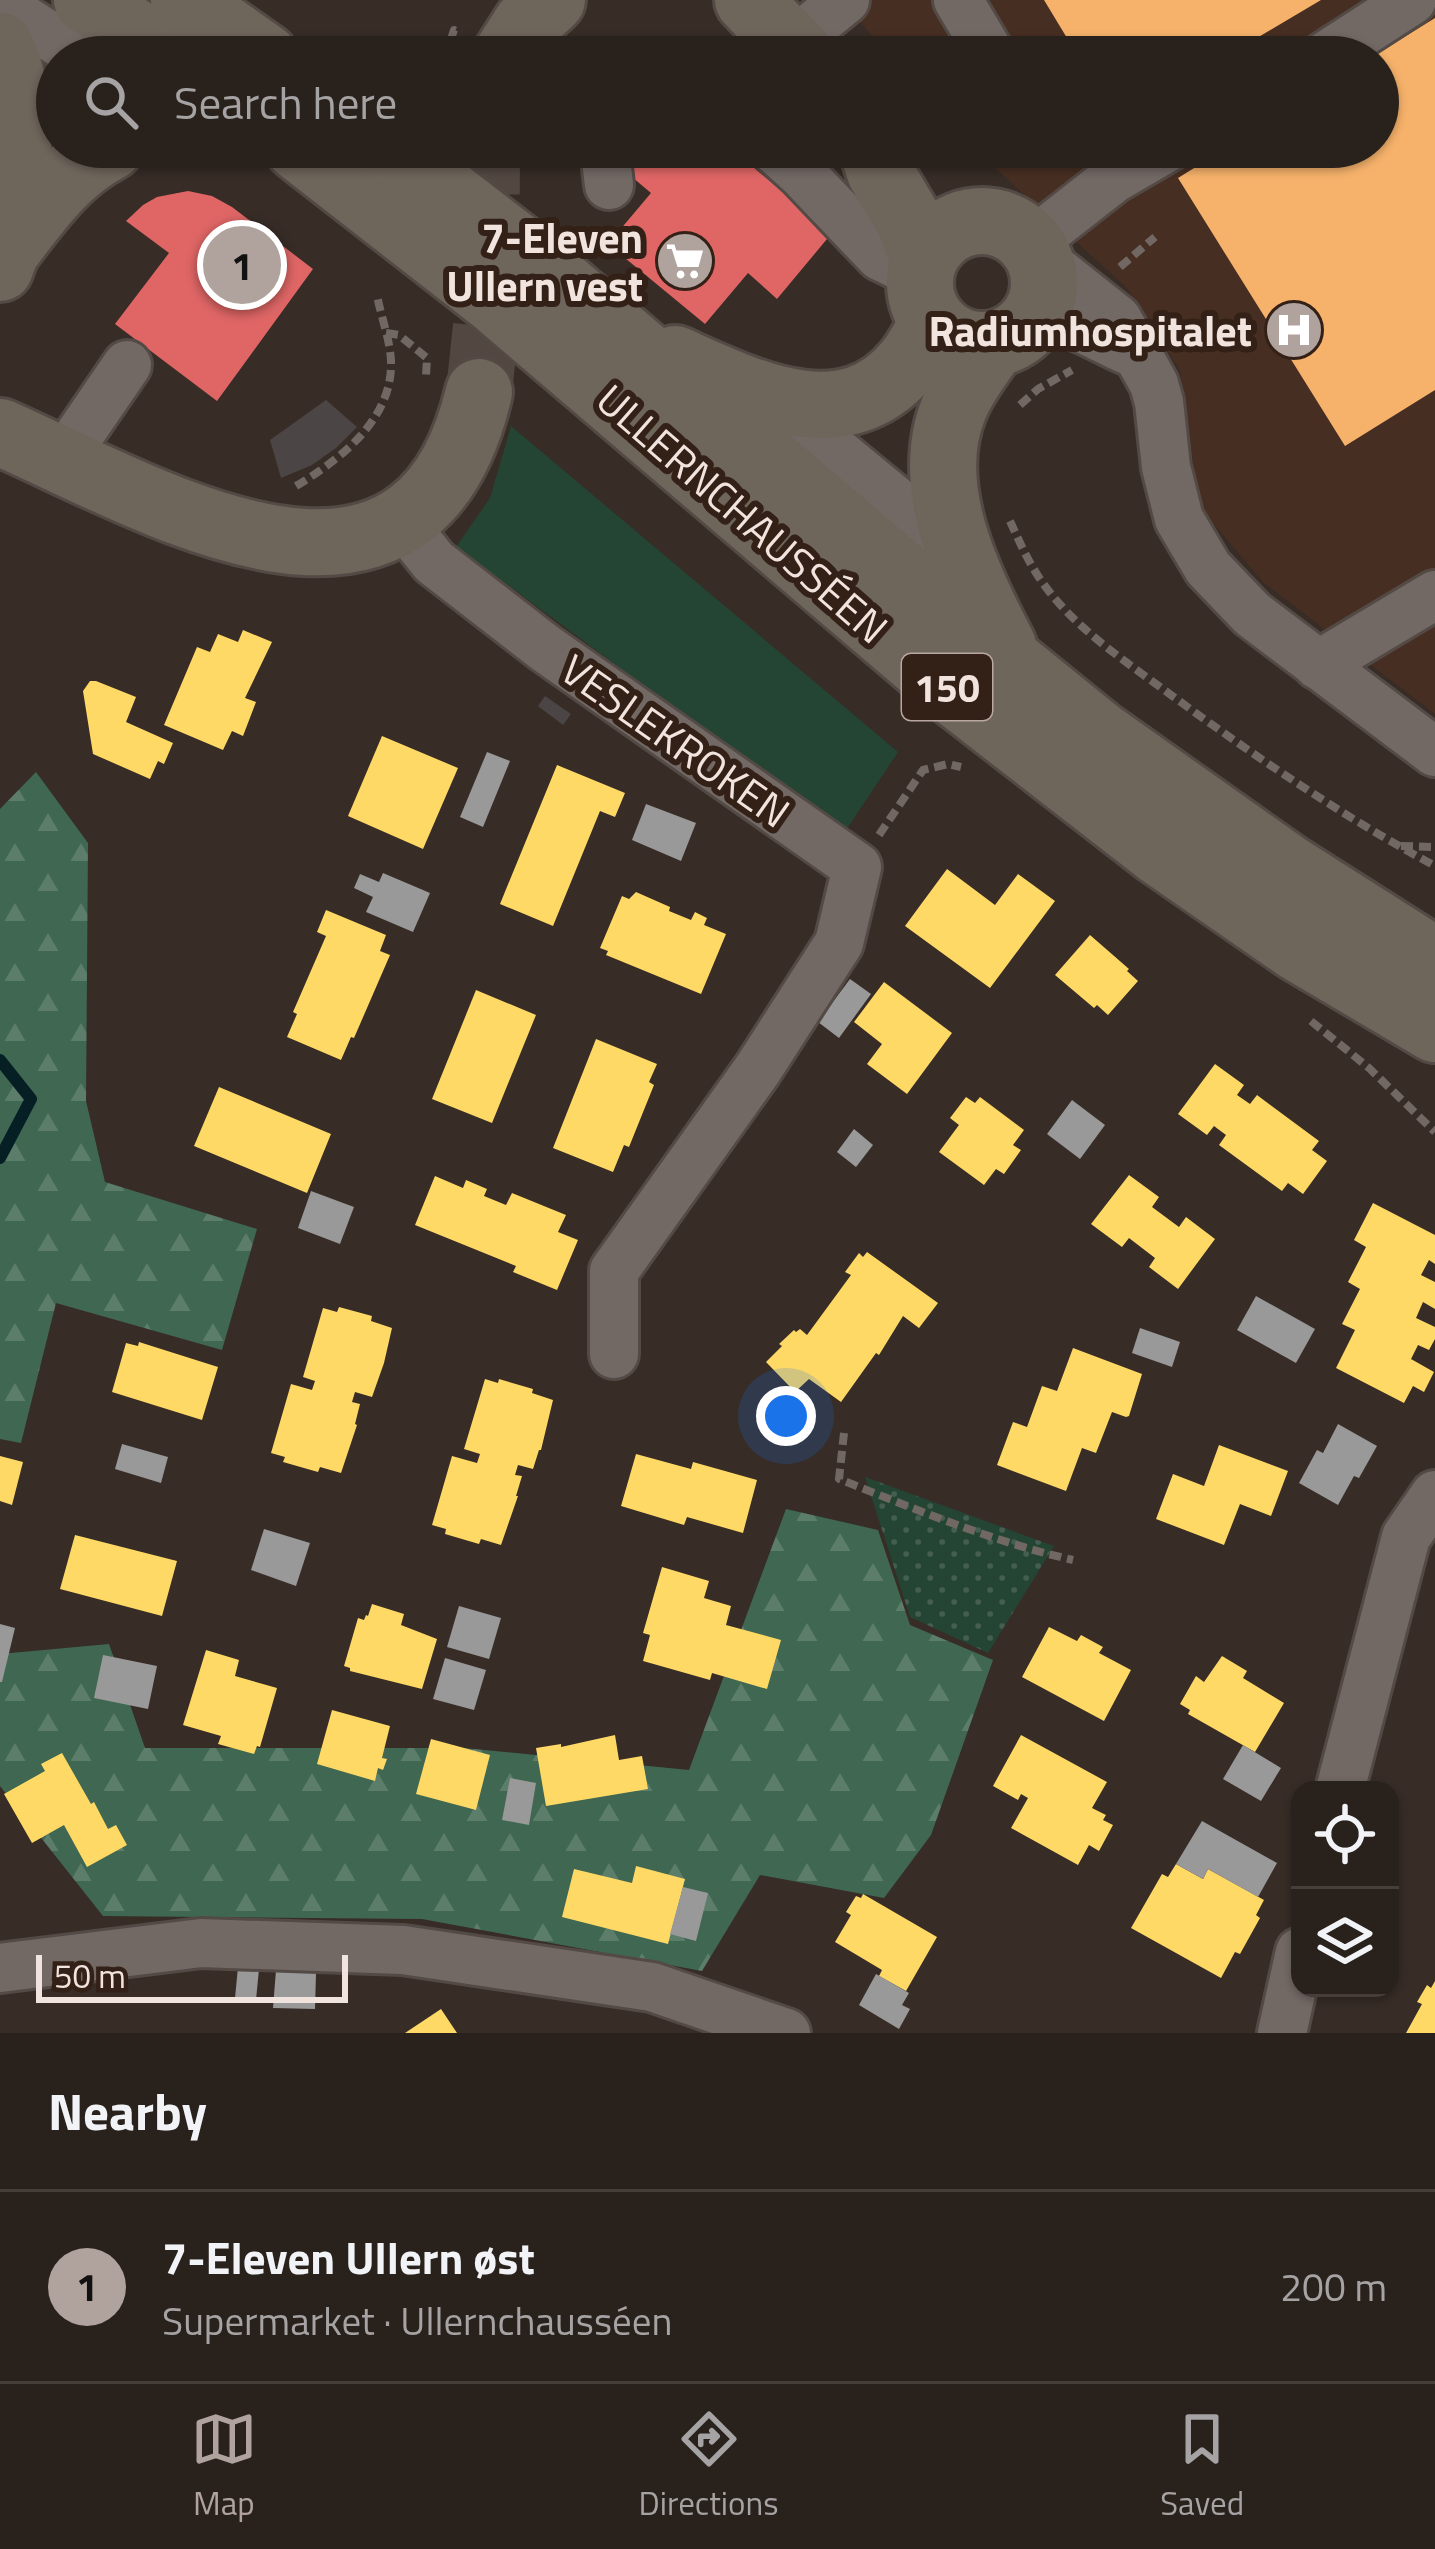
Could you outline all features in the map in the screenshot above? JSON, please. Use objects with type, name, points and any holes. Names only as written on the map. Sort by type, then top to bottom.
[{"type":"highway","points":[[87,0],[139,36]]},
{"type":"highway","points":[[184,0],[235,36]]},
{"type":"highway","points":[[500,36],[526,24],[552,0]]},
{"type":"highway","points":[[0,46],[12,77],[16,120],[17,179],[4,259]]},
{"type":"highway","points":[[4,259],[50,193],[80,168]]},
{"type":"highway","name":"ULLERNCHAUSSÉEN","points":[[324,168],[493,299],[952,691],[1140,836],[1298,948],[1435,1029]]},
{"type":"highway","name":"ULLERNCHAUSSÉEN","points":[[415,168],[518,247],[1099,734],[1232,830],[1435,962]]},
{"type":"highway","points":[[879,168],[910,222],[980,280]]},
{"type":"highway","points":[[922,168],[980,280]]},
{"type":"highway","name":"150","points":[[626,337],[770,396],[826,407],[880,388],[980,280]]},
{"type":"highway","name":"150","points":[[980,280],[960,395],[944,447],[943,472],[946,500],[968,573],[1013,665]]},
{"type":"highway","points":[[0,432],[208,522],[270,538],[326,543],[381,532],[436,491],[451,472],[472,424],[453,394]]},
{"type":"street","points":[[781,34],[845,0]]},
{"type":"street","points":[[958,0],[979,36]]},
{"type":"street","points":[[1356,36],[1412,0]]},
{"type":"street","points":[[0,4],[50,36]]},
{"type":"street","points":[[796,168],[880,256],[980,280],[1046,318],[1137,355],[1154,385],[1179,519],[1208,568],[1238,600],[1318,665],[1435,752]]},
{"type":"street","points":[[980,280],[1133,168]]},
{"type":"street","points":[[69,464],[79,435],[127,364]]},
{"type":"street","points":[[770,396],[913,515],[968,573]]},
{"type":"street","name":"VESLEKROKEN","points":[[401,521],[434,562],[544,648],[857,867]]},
{"type":"street","points":[[1318,665],[1435,595]]},
{"type":"street","points":[[614,1354],[614,1271],[758,1069],[839,943],[857,867]]},
{"type":"street","points":[[1342,1781],[1406,1537],[1435,1496]]},
{"type":"street","points":[[0,1968],[201,1943],[403,1950],[652,1987],[786,2033]]},
{"type":"street","points":[[1282,2033],[1291,1992]]},
{"type":"path","points":[[1118,268],[1155,237]]},
{"type":"path","points":[[283,494],[333,461],[374,418],[385,399],[391,357],[377,295]]},
{"type":"path","points":[[386,333],[399,335],[427,358],[453,394]]},
{"type":"path","points":[[1011,416],[1038,389],[1075,369]]},
{"type":"path","points":[[1007,514],[1044,586],[1128,663],[1270,767],[1435,866]]},
{"type":"path","points":[[857,867],[923,770],[948,764],[964,768]]},
{"type":"path","points":[[1398,846],[1435,847]]},
{"type":"path","points":[[1295,1009],[1370,1068],[1435,1132]]},
{"type":"path","points":[[844,1433],[839,1479],[940,1518],[1073,1560]]},
{"type":"shaded area","name":"Radiumhospitalet","points":[[842,0],[1435,0],[1435,714],[1263,582],[1200,508],[1180,371],[1127,288],[995,168],[1399,168],[1399,36],[872,36]]},
{"type":"green space","points":[[511,426],[898,752],[844,833],[456,547],[490,498]]},
{"type":"green space","points":[[36,772],[88,843],[86,1101],[105,1182],[257,1229],[222,1350],[56,1303],[21,1443],[0,1439],[0,809]]},
{"type":"green space","points":[[865,1477],[1054,1546],[988,1653],[910,1617]]},
{"type":"green space","points":[[786,1509],[878,1530],[910,1625],[993,1660],[931,1835],[884,1898],[760,1875],[702,1971],[422,1919],[103,1916],[0,1786],[0,1654],[109,1644],[145,1748],[464,1748],[689,1770]]},
{"type":"building: Homes","points":[[243,630],[272,642],[245,698],[256,702],[243,736],[232,731],[223,750],[164,725],[197,647],[210,652],[218,634],[238,642]]},
{"type":"building: Homes","points":[[90,681],[136,697],[126,722],[173,743],[164,764],[158,761],[150,779],[93,754],[83,691]]},
{"type":"building: Homes","points":[[382,736],[458,768],[423,849],[348,816]]},
{"type":"building: Homes","points":[[557,765],[625,793],[615,817],[600,811],[553,926],[500,904]]},
{"type":"building: Homes","points":[[947,869],[995,905],[1018,874],[1055,901],[990,988],[905,926]]},
{"type":"building: Homes","points":[[636,892],[691,920],[695,912],[707,918],[704,925],[726,934],[701,994],[606,955],[608,951],[600,948],[622,896],[629,899]]},
{"type":"building: Homes","points":[[326,910],[386,935],[380,951],[390,955],[341,1060],[287,1037],[326,936],[317,932]]},
{"type":"building: Homes","points":[[1090,935],[1138,981],[1108,1015],[1055,975]]},
{"type":"building: Homes","points":[[884,982],[952,1033],[907,1094],[867,1064],[882,1044],[854,1022]]},
{"type":"building: Homes","points":[[476,990],[536,1015],[492,1123],[432,1099]]},
{"type":"building: Homes","points":[[596,1039],[657,1064],[649,1082],[654,1085],[629,1147],[624,1145],[613,1172],[553,1148]]},
{"type":"building: Homes","points":[[1215,1064],[1244,1085],[1237,1095],[1250,1104],[1257,1095],[1319,1141],[1312,1150],[1327,1161],[1303,1194],[1288,1183],[1282,1191],[1219,1145],[1226,1135],[1214,1126],[1207,1135],[1178,1114]]},
{"type":"building: Homes","points":[[219,1087],[331,1134],[307,1193],[194,1146]]},
{"type":"building: Homes","points":[[966,1097],[975,1103],[980,1097],[1024,1130],[1013,1145],[1021,1150],[1004,1174],[996,1169],[984,1185],[939,1152],[959,1125],[950,1118]]},
{"type":"building: Homes","points":[[1129,1175],[1159,1197],[1152,1207],[1179,1227],[1186,1217],[1215,1239],[1178,1289],[1149,1267],[1155,1258],[1129,1238],[1122,1247],[1091,1224]]},
{"type":"building: Homes","points":[[435,1176],[463,1188],[466,1180],[487,1189],[484,1196],[506,1205],[512,1193],[566,1215],[558,1232],[578,1240],[557,1290],[513,1272],[516,1266],[415,1225]]},
{"type":"building: Homes","points":[[1373,1203],[1435,1235],[1435,1264],[1429,1260],[1421,1275],[1435,1282],[1435,1309],[1423,1302],[1416,1318],[1435,1327],[1435,1339],[1429,1350],[1418,1345],[1411,1359],[1434,1372],[1424,1392],[1413,1386],[1404,1403],[1336,1368],[1355,1330],[1342,1324],[1360,1289],[1348,1282],[1366,1247],[1354,1240]]},
{"type":"building: Homes","points":[[867,1252],[938,1303],[919,1328],[903,1316],[841,1402],[809,1379],[795,1392],[766,1362],[794,1330],[807,1335],[851,1275],[845,1272],[859,1253],[863,1257]]},
{"type":"building: Homes","points":[[339,1307],[372,1316],[371,1321],[392,1328],[372,1397],[355,1392],[352,1402],[360,1404],[357,1425],[341,1473],[320,1467],[318,1472],[283,1462],[285,1457],[271,1453],[291,1384],[312,1390],[315,1381],[303,1377],[323,1308],[337,1312]]},
{"type":"building: Homes","points":[[139,1342],[218,1367],[202,1420],[112,1392],[126,1343],[138,1346]]},
{"type":"building: Homes","points":[[1073,1348],[1142,1374],[1129,1416],[1112,1412],[1096,1453],[1082,1448],[1066,1491],[997,1465],[1013,1422],[1027,1427],[1042,1386],[1057,1391]]},
{"type":"building: Homes","points":[[485,1379],[533,1389],[532,1393],[553,1400],[533,1469],[518,1465],[515,1475],[522,1476],[518,1496],[501,1545],[481,1539],[479,1544],[432,1525],[452,1456],[477,1463],[480,1454],[464,1449]]},
{"type":"building: Homes","points":[[1219,1445],[1288,1471],[1271,1516],[1240,1504],[1224,1545],[1156,1519],[1173,1474],[1204,1486]]},
{"type":"building: Homes","points":[[636,1454],[691,1469],[693,1462],[757,1480],[743,1533],[687,1517],[684,1525],[621,1506]]},
{"type":"building: Homes","points":[[0,1456],[23,1462],[12,1505],[0,1501]]},
{"type":"building: Homes","points":[[75,1535],[177,1561],[162,1616],[60,1589]]},
{"type":"building: Homes","points":[[662,1567],[709,1581],[704,1598],[731,1606],[726,1625],[781,1640],[767,1689],[712,1673],[710,1680],[643,1661],[650,1635],[643,1633]]},
{"type":"building: Homes","points":[[372,1604],[404,1614],[401,1625],[437,1639],[422,1689],[344,1666],[358,1618],[368,1616]]},
{"type":"building: Homes","points":[[1049,1627],[1077,1641],[1081,1635],[1103,1647],[1099,1653],[1131,1670],[1104,1721],[1022,1677]]},
{"type":"building: Homes","points":[[206,1650],[239,1660],[235,1676],[277,1688],[254,1754],[218,1744],[221,1736],[183,1725]]},
{"type":"building: Homes","points":[[1222,1656],[1247,1671],[1243,1678],[1284,1703],[1255,1752],[1188,1714],[1190,1710],[1180,1704],[1196,1676],[1204,1682]]},
{"type":"building: Homes","points":[[332,1710],[390,1726],[382,1758],[387,1759],[375,1781],[317,1764]]},
{"type":"building: Homes","points":[[615,1735],[619,1760],[642,1756],[648,1789],[546,1806],[536,1748]]},
{"type":"building: Homes","points":[[1021,1735],[1107,1782],[1092,1808],[1113,1825],[1099,1851],[1089,1845],[1078,1865],[1011,1828],[1028,1798],[1021,1794],[1018,1800],[993,1786]]},
{"type":"building: Homes","points":[[431,1739],[490,1755],[476,1810],[416,1794]]},
{"type":"building: Homes","points":[[62,1753],[108,1829],[116,1825],[127,1845],[87,1867],[64,1825],[32,1843],[4,1794],[45,1771],[41,1764]]},
{"type":"building: Homes","points":[[1176,1864],[1203,1879],[1208,1869],[1264,1900],[1256,1915],[1260,1918],[1221,1978],[1131,1928],[1162,1874],[1168,1877]]},
{"type":"building: Homes","points":[[636,1866],[685,1879],[668,1944],[562,1917],[574,1869],[632,1883]]},
{"type":"building: Homes","points":[[863,1894],[937,1937],[906,1991],[879,1976],[882,1970],[835,1942],[851,1915],[846,1912],[856,1896]]},
{"type":"building: Homes","points":[[1435,1981],[1435,2033],[1406,2033],[1422,2004],[1417,2002]]},
{"type":"building: Homes","points":[[441,2009],[457,2033],[405,2033]]},
{"type":"building: Shops","points":[[621,168],[754,168],[832,233],[777,299],[748,273],[705,324],[608,244],[651,193]]},
{"type":"building: Shops","points":[[188,191],[232,207],[313,269],[217,401],[115,324],[169,253],[126,221],[157,197]]},
{"type":"building: Health","points":[[1044,0],[1321,0],[1260,36],[1066,36]]},
{"type":"building: Health","points":[[1435,18],[1435,390],[1345,446],[1178,178],[1194,168],[1399,168],[1399,40]]},
{"type":"building: Industry","points":[[487,752],[510,761],[483,827],[460,817]]},
{"type":"building: Industry","points":[[646,804],[696,823],[681,861],[632,840]]},
{"type":"building: Industry","points":[[383,873],[430,893],[413,932],[366,912],[373,897],[354,888],[360,874],[379,882]]},
{"type":"building: Industry","points":[[850,979],[871,994],[839,1038],[818,1022]]},
{"type":"building: Industry","points":[[1072,1100],[1105,1125],[1080,1159],[1047,1134]]},
{"type":"building: Industry","points":[[854,1129],[873,1145],[856,1167],[837,1152]]},
{"type":"building: Industry","points":[[311,1191],[354,1207],[340,1244],[298,1228]]},
{"type":"building: Industry","points":[[1256,1296],[1315,1329],[1296,1363],[1237,1330]]},
{"type":"building: Industry","points":[[1140,1328],[1180,1342],[1172,1367],[1132,1353]]},
{"type":"building: Industry","points":[[1338,1424],[1377,1446],[1338,1505],[1299,1483]]},
{"type":"building: Industry","points":[[122,1444],[168,1457],[161,1483],[115,1469]]},
{"type":"building: Industry","points":[[264,1529],[310,1543],[296,1586],[251,1570]]},
{"type":"building: Industry","points":[[459,1606],[501,1618],[489,1659],[447,1647]]},
{"type":"building: Industry","points":[[0,1624],[15,1628],[2,1682],[0,1682]]},
{"type":"building: Industry","points":[[103,1655],[157,1666],[148,1709],[94,1698]]},
{"type":"building: Industry","points":[[445,1658],[486,1670],[474,1710],[433,1699]]},
{"type":"building: Industry","points":[[1243,1745],[1281,1768],[1261,1801],[1223,1779]]},
{"type":"building: Industry","points":[[510,1778],[536,1783],[529,1825],[502,1820]]},
{"type":"building: Industry","points":[[1202,1821],[1277,1863],[1258,1897],[1208,1869],[1203,1879],[1176,1864]]},
{"type":"building: Industry","points":[[683,1887],[708,1893],[696,1941],[670,1934]]},
{"type":"building: Industry","points":[[238,1967],[259,1969],[256,2000],[235,1998]]},
{"type":"building: Industry","points":[[276,1970],[316,1973],[315,2009],[273,2008]]},
{"type":"building: Industry","points":[[876,1974],[909,1993],[902,2005],[910,2009],[899,2029],[859,2005]]},
{"type":"building: Other","points":[[326,400],[357,427],[312,465],[281,478],[270,440]]},
{"type":"building: Other","points":[[545,696],[571,714],[563,725],[538,706]]},
{"type":"waterway","points":[[0,1060],[31,1099],[0,1158]]},
{"type":"tunnel","points":[[479,392],[486,326],[487,168]]},
{"type":"place","name":"7-Eleven Ullern vest","points":[[685,261]]},
{"type":"place","name":"7-Eleven Ullern øst","points":[[242,265]]},
{"type":"place","name":"Radiumhospitalet","points":[[1294,330]]}]
